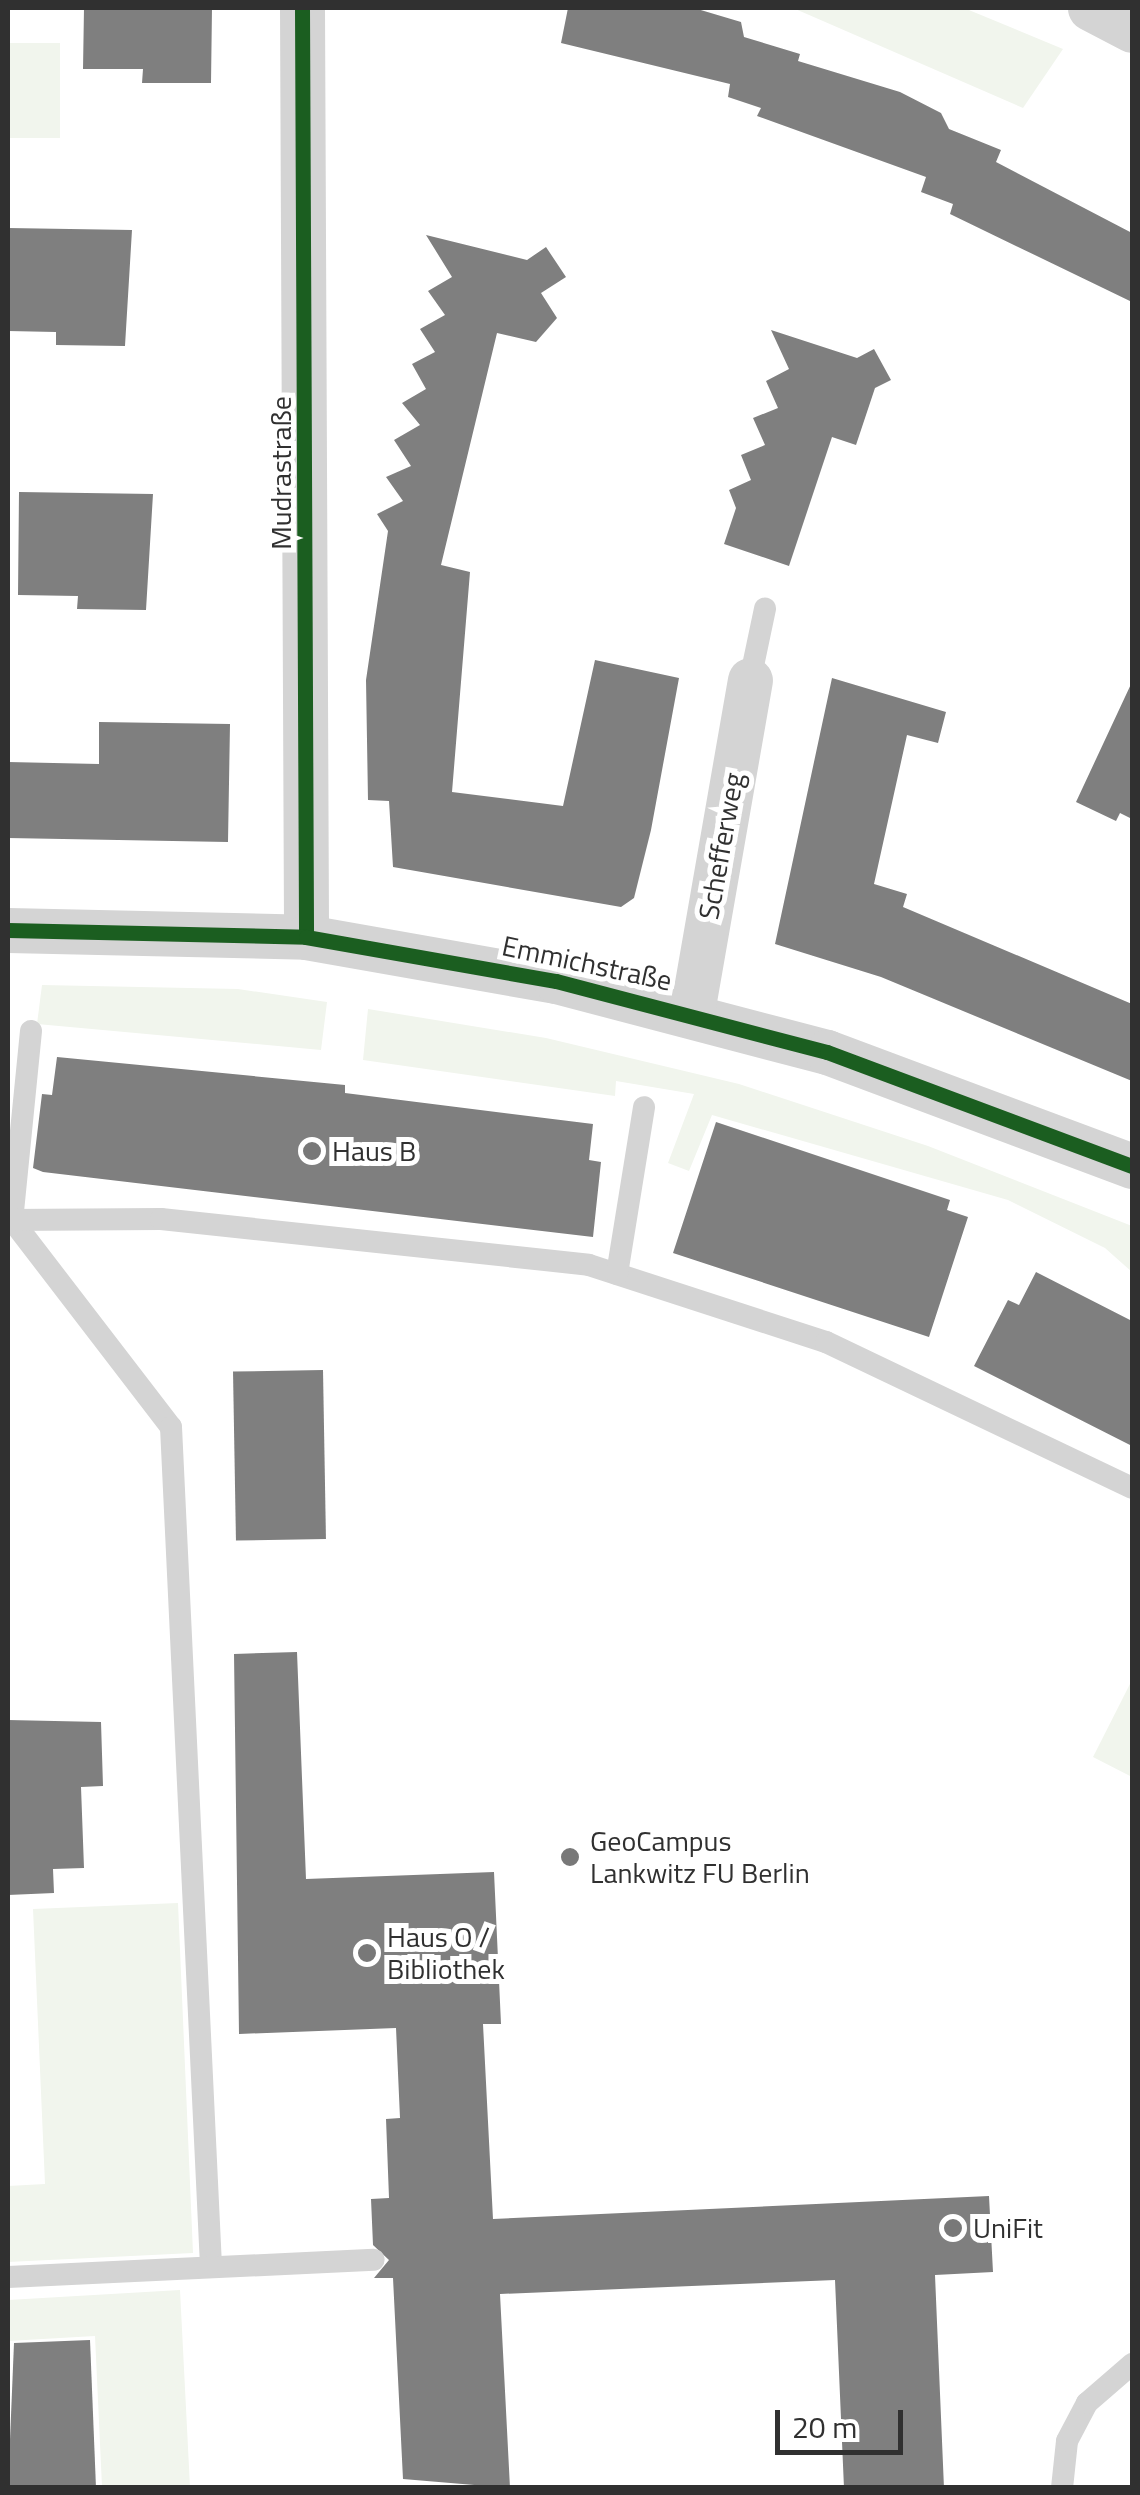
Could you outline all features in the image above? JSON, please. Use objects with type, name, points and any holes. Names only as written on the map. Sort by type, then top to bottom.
[{"type":"street","name":"Mudrastraße","points":[[302,8],[306,937]]},
{"type":"street","points":[[1090,8],[1132,30]]},
{"type":"street","name":"Schefferweg","points":[[692,1012],[750,680]]},
{"type":"street","name":"Emmichstraße","points":[[8,930],[306,937],[692,1012],[959,1096],[1132,1166]]},
{"type":"lane","points":[[750,680],[765,608]]},
{"type":"lane","points":[[32,1031],[10,1220],[171,1427],[211,2268]]},
{"type":"lane","points":[[617,1274],[644,1107]]},
{"type":"lane","points":[[10,1220],[161,1218],[617,1274],[826,1342],[1132,1488]]},
{"type":"lane","points":[[8,2277],[374,2260]]},
{"type":"lane","points":[[1062,2488],[1067,2441],[1086,2403],[1132,2364]]},
{"type":"shaded area","points":[[793,8],[964,8],[1063,49],[1023,108]]},
{"type":"shaded area","points":[[8,43],[60,43],[60,138],[8,138]]},
{"type":"shaded area","points":[[42,985],[238,989],[327,1002],[321,1050],[37,1024]]},
{"type":"shaded area","points":[[368,1009],[546,1038],[739,1084],[928,1146],[1132,1226],[1132,1272],[1105,1248],[1008,1200],[712,1115],[689,1171],[668,1163],[694,1094],[616,1081],[615,1096],[363,1060]]},
{"type":"shaded area","points":[[1132,1680],[1132,1777],[1093,1757]]},
{"type":"shaded area","points":[[178,1903],[193,2253],[8,2262],[8,2186],[45,2184],[33,1909]]},
{"type":"shaded area","points":[[180,2290],[190,2487],[102,2487],[95,2336],[8,2341],[8,2300]]},
{"type":"building","points":[[84,8],[212,8],[211,83],[142,83],[143,69],[83,69]]},
{"type":"building","points":[[568,8],[694,8],[741,22],[744,37],[800,54],[798,61],[900,92],[941,113],[949,129],[1001,150],[996,162],[1132,233],[1132,302],[950,214],[953,204],[921,192],[926,177],[757,116],[761,108],[728,97],[730,84],[561,43]]},
{"type":"building","points":[[8,228],[132,230],[125,346],[56,345],[56,332],[8,331]]},
{"type":"building","points":[[426,235],[527,260],[546,247],[566,277],[541,293],[557,318],[536,342],[497,333],[441,565],[470,572],[452,792],[563,806],[595,660],[679,678],[651,830],[634,898],[621,907],[393,867],[389,801],[368,800],[366,680],[388,531],[377,514],[403,501],[386,477],[411,466],[394,440],[420,425],[402,403],[426,389],[412,364],[435,352],[420,329],[445,315],[428,291],[452,277]]},
{"type":"building","points":[[771,330],[857,358],[874,349],[891,380],[875,388],[856,445],[832,437],[789,566],[724,544],[736,508],[729,490],[751,480],[741,455],[765,445],[753,418],[778,408],[766,381],[789,369]]},
{"type":"building","points":[[19,492],[153,494],[146,610],[77,609],[78,596],[18,595]]},
{"type":"building","points":[[832,678],[946,712],[938,743],[907,735],[874,884],[907,894],[903,907],[1132,1004],[1132,1081],[881,977],[775,944]]},
{"type":"building","points":[[1132,682],[1132,819],[1120,813],[1116,821],[1076,802]]},
{"type":"building","points":[[99,722],[230,724],[228,842],[8,838],[8,762],[99,764]]},
{"type":"building","name":"Haus B","points":[[57,1057],[345,1085],[345,1093],[593,1124],[589,1160],[601,1162],[593,1237],[43,1172],[33,1168],[42,1094],[52,1095]]},
{"type":"building","points":[[716,1122],[950,1200],[947,1210],[968,1217],[929,1337],[673,1253]]},
{"type":"building","points":[[1036,1272],[1132,1321],[1132,1446],[974,1366],[1008,1300],[1019,1305]]},
{"type":"building","points":[[323,1370],[326,1539],[236,1541],[233,1372]]},
{"type":"building","points":[[297,1652],[306,1879],[494,1872],[501,2024],[483,2024],[493,2219],[989,2196],[993,2272],[935,2275],[944,2488],[844,2488],[835,2280],[500,2294],[510,2488],[403,2479],[393,2278],[374,2278],[389,2260],[373,2245],[371,2199],[389,2198],[386,2119],[400,2118],[396,2028],[239,2034],[234,1654]]},
{"type":"building","points":[[8,1720],[101,1722],[103,1786],[81,1787],[84,1868],[53,1869],[54,1893],[8,1895]]},
{"type":"building","points":[[90,2340],[96,2488],[8,2488],[14,2343]]},
{"type":"cycle path","points":[[302,8],[306,937]]},
{"type":"cycle path","points":[[8,930],[306,937],[556,981],[827,1052],[1132,1166]]},
{"type":"place","name":"Haus B","points":[[312,1151]]},
{"type":"place","name":"GeoCampus Lankwitz FU Berlin","points":[[570,1857]]},
{"type":"place","name":"Haus O / Bibliothek","points":[[367,1953]]},
{"type":"place","name":"UniFit","points":[[953,2228]]}]
